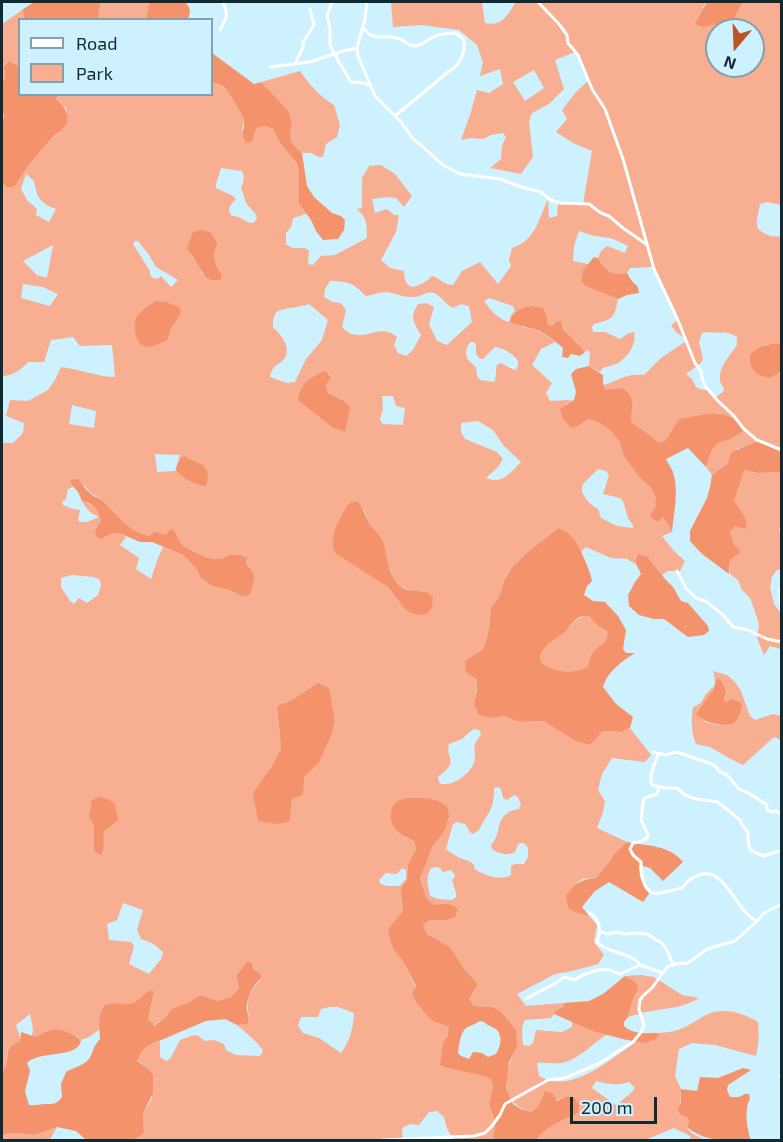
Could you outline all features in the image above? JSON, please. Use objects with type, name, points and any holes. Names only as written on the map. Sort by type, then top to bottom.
[{"type":"street","points":[[220,30],[227,14],[223,2]]},
{"type":"street","points":[[332,2],[327,15],[330,45],[351,81],[370,86]]},
{"type":"street","points":[[367,2],[357,48],[358,56],[375,96],[401,122],[414,140],[443,165],[460,174],[508,181],[541,192],[560,203],[589,204],[647,245]]},
{"type":"street","points":[[538,2],[567,35],[568,43],[578,55],[592,89],[605,109],[623,159],[654,269],[695,363],[701,371],[705,386],[757,440],[782,450]]},
{"type":"street","points":[[295,64],[303,42],[314,25],[310,9]]},
{"type":"street","points":[[363,28],[370,35],[400,39],[416,46],[437,35],[453,33],[464,40],[462,61],[457,67],[395,116]]},
{"type":"street","points":[[270,67],[309,63],[357,48]]},
{"type":"street","points":[[676,571],[686,588],[696,598],[707,602],[734,627],[782,642]]},
{"type":"street","points":[[782,584],[779,602],[782,609]]},
{"type":"street","points":[[653,752],[665,755],[677,752],[714,765],[739,789],[767,805],[767,810],[776,811],[782,815]]},
{"type":"street","points":[[658,754],[653,767],[652,785],[677,788],[685,795],[696,799],[718,802],[740,820],[748,831],[748,847],[764,856],[782,852]]},
{"type":"street","points":[[659,787],[657,794],[647,797],[643,803],[641,820],[648,835],[647,838],[633,843],[630,849],[641,862],[641,873],[648,888],[654,893],[682,888],[688,880],[706,872],[726,885],[728,891],[748,915],[757,921]]},
{"type":"street","points":[[383,1140],[474,1136],[484,1133],[500,1115],[505,1104],[548,1080],[565,1078],[598,1064],[633,1042],[645,1025],[639,1009],[640,1000],[667,967],[688,963],[707,949],[735,941],[764,913],[782,904]]},
{"type":"street","points":[[590,912],[596,917],[599,945],[635,959],[640,965],[661,974]]},
{"type":"street","points":[[599,932],[647,934],[663,944],[668,950],[673,965]]},
{"type":"street","points":[[526,999],[559,982],[564,977],[574,980],[589,972],[609,970],[620,974],[640,965]]},
{"type":"green space","points":[[101,2],[149,2],[146,18],[98,18]]},
{"type":"green space","points":[[391,2],[482,2],[485,23],[491,24],[504,19],[516,2],[707,2],[702,8],[735,17],[743,2],[781,2],[781,205],[767,202],[760,204],[757,223],[758,229],[764,233],[781,236],[781,343],[764,345],[771,378],[781,371],[781,452],[758,441],[738,448],[728,463],[712,475],[706,467],[712,450],[717,442],[728,440],[720,413],[680,419],[665,441],[658,442],[631,421],[632,400],[615,389],[605,391],[604,385],[628,376],[644,375],[661,358],[685,342],[685,338],[671,326],[677,320],[652,267],[630,268],[627,273],[618,275],[606,271],[598,258],[601,251],[607,246],[625,253],[628,246],[611,238],[579,231],[574,246],[573,261],[588,264],[583,270],[581,281],[585,286],[618,299],[612,317],[594,324],[593,332],[605,332],[620,339],[634,332],[633,346],[622,360],[603,368],[600,372],[589,366],[590,352],[587,350],[585,352],[574,342],[561,321],[557,321],[552,326],[548,325],[547,317],[521,327],[531,328],[555,342],[541,349],[532,365],[552,383],[546,393],[550,401],[574,401],[566,404],[580,425],[588,419],[598,422],[610,430],[619,441],[624,456],[657,497],[655,508],[672,532],[662,536],[685,561],[680,571],[668,571],[662,575],[647,556],[638,554],[635,564],[627,559],[611,558],[586,547],[580,553],[572,538],[558,528],[513,566],[505,579],[499,597],[491,608],[489,628],[483,649],[465,661],[476,681],[474,704],[492,718],[504,716],[519,722],[544,721],[590,745],[603,731],[621,732],[630,728],[651,755],[645,762],[612,758],[602,774],[598,790],[605,801],[597,828],[627,842],[614,854],[596,878],[582,879],[575,885],[577,913],[589,916],[597,925],[594,942],[604,955],[598,964],[555,974],[517,994],[526,1006],[564,1003],[563,1007],[551,1018],[525,1020],[522,1029],[523,1045],[529,1046],[533,1043],[536,1030],[562,1032],[572,1027],[572,1021],[606,1035],[566,1062],[537,1063],[539,1076],[553,1081],[575,1079],[608,1062],[637,1041],[650,1041],[660,1033],[678,1030],[708,1014],[720,1011],[740,1014],[758,1022],[756,1056],[715,1045],[692,1043],[679,1049],[675,1076],[681,1089],[680,1114],[688,1118],[687,1128],[705,1140],[691,1140],[690,1136],[674,1128],[645,1140],[536,1140],[549,1128],[577,1113],[565,1097],[530,1112],[512,1101],[506,1085],[509,1066],[517,1047],[492,1007],[474,1006],[469,999],[478,984],[465,970],[450,947],[427,934],[423,925],[430,920],[446,920],[442,903],[434,906],[427,899],[420,877],[433,846],[444,832],[432,799],[405,799],[399,832],[414,841],[416,849],[408,864],[407,880],[401,895],[403,911],[391,925],[394,950],[404,963],[432,1021],[449,1027],[449,1069],[483,1075],[491,1079],[493,1087],[489,1104],[495,1122],[493,1140],[455,1140],[448,1130],[444,1117],[437,1111],[429,1112],[419,1125],[410,1124],[402,1128],[403,1140],[133,1140],[144,1132],[143,1114],[152,1098],[148,1068],[137,1060],[145,1047],[160,1041],[160,1057],[166,1061],[170,1059],[180,1040],[197,1035],[205,1041],[214,1040],[224,1044],[226,1050],[236,1055],[260,1056],[263,1051],[261,1048],[237,1025],[242,1025],[249,1016],[249,997],[260,981],[260,973],[252,968],[249,961],[236,974],[239,988],[231,997],[218,1001],[200,995],[171,1009],[166,1017],[153,1026],[148,1019],[153,996],[152,990],[132,1003],[109,1004],[101,1010],[100,1029],[81,1040],[78,1037],[48,1031],[36,1037],[32,1036],[30,1014],[16,1025],[20,1041],[9,1048],[2,1074],[2,443],[13,443],[23,433],[24,423],[6,416],[10,400],[28,401],[48,390],[61,367],[115,377],[112,345],[80,346],[73,337],[51,340],[44,362],[28,362],[16,372],[2,376],[2,182],[7,188],[15,185],[37,155],[64,128],[67,110],[57,96],[213,96],[213,83],[230,92],[244,120],[242,130],[255,135],[257,128],[265,126],[273,129],[279,142],[297,163],[299,204],[306,214],[293,218],[291,227],[286,233],[286,244],[292,248],[305,248],[309,251],[308,264],[313,265],[321,256],[335,255],[367,238],[366,222],[357,209],[362,208],[362,178],[369,166],[381,165],[395,174],[412,196],[404,207],[396,198],[372,199],[375,213],[387,209],[394,215],[399,215],[396,232],[381,260],[390,268],[404,271],[407,283],[413,287],[423,284],[432,276],[446,284],[453,285],[462,271],[480,262],[498,284],[511,266],[509,260],[512,248],[527,240],[532,234],[548,199],[549,218],[557,216],[558,204],[583,204],[592,151],[556,132],[567,119],[562,110],[589,80],[581,59],[575,52],[555,60],[564,89],[549,104],[532,113],[529,122],[533,157],[521,174],[490,168],[501,159],[502,146],[506,137],[503,133],[483,139],[461,140],[477,90],[489,93],[503,84],[500,69],[480,76],[483,62],[477,45],[459,30],[422,25],[393,27]],"holes":[[[534,70],[544,88],[525,101],[513,82]],[[221,168],[242,171],[244,179],[241,187],[246,203],[257,216],[256,220],[253,223],[232,216],[229,209],[236,199],[216,188]],[[26,174],[34,181],[40,199],[56,209],[49,222],[36,215],[37,209],[27,200],[21,189]],[[135,241],[138,241],[156,267],[178,280],[171,287],[161,276],[158,279],[153,278],[133,244]],[[53,245],[47,278],[37,275],[23,261]],[[217,247],[214,256],[220,272],[202,274],[191,255]],[[330,281],[350,284],[366,296],[381,292],[408,297],[434,293],[453,308],[461,304],[469,306],[472,322],[447,345],[437,341],[429,324],[434,307],[426,303],[418,304],[413,317],[421,335],[413,350],[406,356],[398,353],[394,345],[397,337],[390,333],[383,331],[363,335],[349,333],[342,327],[346,310],[341,303],[332,302],[324,297],[325,289]],[[23,284],[43,287],[58,294],[50,306],[21,298]],[[489,298],[513,306],[515,311],[509,322],[501,319],[492,311],[484,301]],[[309,304],[328,320],[322,340],[306,359],[295,382],[287,383],[270,377],[274,367],[287,354],[282,337],[273,328],[276,312]],[[144,309],[177,320],[167,341],[150,347],[138,341],[136,320]],[[706,332],[725,333],[737,337],[737,345],[721,371],[723,392],[716,397],[709,391],[696,387],[686,374],[703,359],[699,342],[702,333]],[[470,342],[474,342],[476,354],[483,359],[495,347],[505,350],[518,361],[516,370],[501,363],[497,365],[494,382],[480,380],[476,367],[466,356],[466,349]],[[331,378],[326,385],[328,393],[344,401],[299,392]],[[382,396],[393,396],[396,406],[405,408],[403,425],[383,424],[380,420],[383,408]],[[72,405],[96,411],[94,428],[69,424]],[[478,421],[493,430],[503,445],[521,462],[501,479],[486,478],[503,459],[497,452],[465,439],[461,432],[461,423]],[[155,454],[180,455],[175,471],[157,472]],[[598,469],[606,471],[609,475],[603,494],[620,498],[623,501],[633,528],[617,526],[601,518],[598,509],[589,502],[582,491],[583,484]],[[70,483],[85,486],[139,534],[178,537],[183,546],[205,557],[220,559],[230,555],[247,559],[246,564],[254,577],[251,593],[241,596],[230,590],[212,586],[201,578],[196,568],[183,555],[163,547],[151,579],[136,569],[139,558],[120,545],[126,537],[121,534],[95,530],[101,521],[95,506],[82,501],[89,511],[99,517],[80,522],[78,520],[80,510],[63,505],[62,502],[66,499],[68,489],[73,487]],[[363,508],[370,525],[382,538],[394,580],[409,590],[427,592],[404,608],[388,587],[335,552]],[[72,575],[94,577],[100,580],[101,586],[98,595],[87,603],[79,598],[74,604],[61,587],[61,578]],[[318,684],[335,722],[319,763],[304,777],[292,799],[290,821],[270,769],[281,749],[277,706],[292,700]],[[472,730],[480,731],[481,735],[475,743],[474,763],[465,775],[455,781],[441,784],[438,777],[451,763],[449,744],[462,739]],[[494,788],[501,789],[503,798],[507,800],[514,795],[518,797],[521,805],[519,809],[502,818],[491,845],[492,849],[506,854],[515,852],[520,843],[524,843],[528,848],[528,857],[524,864],[511,866],[511,875],[503,878],[482,873],[471,862],[446,849],[453,824],[457,822],[465,824],[470,832],[473,834],[477,832],[493,803]],[[402,868],[406,870],[406,879],[400,886],[380,884],[379,880],[386,873],[397,874]],[[431,868],[440,868],[443,872],[451,870],[454,873],[455,877],[452,880],[456,897],[452,900],[430,896],[428,879]],[[123,903],[143,910],[137,930],[141,939],[152,943],[163,952],[161,959],[149,974],[129,964],[134,946],[131,942],[109,940],[107,924],[117,920]],[[329,1007],[338,1007],[354,1013],[350,1034],[341,1053],[319,1038],[303,1033],[298,1026],[301,1017],[318,1017],[321,1009]],[[596,1081],[612,1084],[629,1082],[635,1088],[617,1106],[592,1088]]]},
{"type":"green space","points":[[22,10],[25,18],[18,18],[18,66],[9,61],[2,83],[2,24]]},
{"type":"green space","points":[[300,71],[315,90],[334,105],[340,125],[337,137],[326,144],[323,157],[302,153],[292,143],[289,111],[261,82]]},
{"type":"green space","points":[[745,470],[758,473],[781,472],[782,523],[779,530],[781,532],[781,570],[777,570],[772,577],[770,587],[774,604],[781,614],[781,649],[770,646],[764,655],[757,638],[759,624],[750,598],[742,590],[738,580],[730,574],[730,559],[737,556],[739,549],[734,544],[730,532],[735,526],[734,501]]},
{"type":"green space","points":[[589,615],[598,626],[607,631],[607,638],[592,654],[587,667],[575,671],[563,671],[541,662],[542,652],[548,645],[578,619]]},
{"type":"green space","points":[[713,671],[727,675],[735,682],[741,691],[750,716],[755,720],[773,714],[781,716],[781,740],[774,737],[743,765],[710,747],[696,744],[694,739],[693,707],[701,703],[714,686]],"holes":[[[715,682],[722,682],[726,693],[724,700],[739,715],[733,724],[709,723],[702,720],[697,712],[713,690]]]},
{"type":"green space","points":[[625,976],[654,977],[682,995],[699,998],[681,1006],[628,1017],[638,990]]},
{"type":"green space","points":[[57,1127],[50,1140],[2,1140],[2,1135],[15,1133],[35,1135]]},
{"type":"shaded area","points":[[34,2],[101,2],[98,18],[25,18],[22,10]]},
{"type":"shaded area","points":[[149,2],[185,2],[190,10],[188,18],[146,18]]},
{"type":"shaded area","points":[[707,2],[743,2],[733,18],[705,18],[705,27],[695,24]]},
{"type":"shaded area","points":[[213,54],[254,84],[261,82],[289,111],[292,143],[302,153],[307,186],[314,197],[332,213],[345,220],[344,230],[338,239],[323,240],[299,204],[297,163],[279,142],[273,129],[265,126],[257,128],[252,141],[246,143],[243,133],[244,120],[229,93],[220,85],[213,83]]},
{"type":"shaded area","points":[[9,61],[18,66],[18,96],[58,96],[56,98],[67,115],[65,127],[38,154],[15,186],[7,188],[2,182],[4,115],[2,83],[6,76],[4,68]]},
{"type":"shaded area","points":[[201,230],[210,232],[217,243],[214,255],[222,276],[220,280],[206,277],[187,248],[193,232]]},
{"type":"shaded area","points":[[594,257],[598,258],[609,272],[627,273],[638,287],[639,293],[618,299],[585,286],[581,281],[583,270]]},
{"type":"shaded area","points":[[156,301],[179,307],[181,312],[167,341],[148,347],[137,340],[136,320],[141,312]]},
{"type":"shaded area","points":[[531,306],[543,308],[548,325],[552,326],[557,321],[561,321],[564,330],[585,352],[580,356],[571,354],[568,358],[562,357],[563,348],[548,336],[535,329],[510,322],[518,311]]},
{"type":"shaded area","points":[[781,343],[781,371],[771,378],[755,371],[751,365],[750,355],[761,347]]},
{"type":"shaded area","points":[[589,366],[603,375],[605,390],[622,388],[626,391],[632,402],[631,421],[658,442],[665,441],[679,419],[719,414],[743,424],[742,432],[717,443],[706,467],[688,448],[666,459],[673,472],[676,487],[672,532],[663,517],[655,521],[650,515],[655,508],[656,497],[624,456],[619,441],[610,430],[588,419],[571,428],[563,418],[560,409],[574,400],[576,392],[571,374],[576,369]]},
{"type":"shaded area","points":[[325,371],[331,378],[326,385],[328,393],[344,401],[350,407],[345,432],[332,427],[298,400],[301,389],[307,381]]},
{"type":"shaded area","points":[[758,441],[781,452],[781,472],[758,473],[745,470],[734,501],[747,525],[746,529],[735,526],[730,532],[740,553],[730,560],[729,574],[702,554],[690,541],[690,531],[707,498],[712,475],[728,463],[731,453]]},
{"type":"shaded area","points":[[184,456],[206,469],[208,479],[206,486],[190,481],[176,470],[179,460]]},
{"type":"shaded area","points":[[78,479],[89,492],[103,501],[134,531],[148,536],[156,532],[166,535],[173,529],[183,546],[205,557],[220,559],[230,555],[240,555],[247,558],[246,564],[254,577],[251,593],[241,596],[230,590],[212,586],[201,578],[196,568],[183,555],[152,542],[140,542],[113,533],[100,539],[96,536],[95,530],[101,521],[97,510],[91,504],[82,501],[70,483],[71,480]]},
{"type":"shaded area","points":[[357,501],[371,526],[382,539],[390,570],[396,582],[408,590],[427,592],[433,598],[432,607],[427,614],[411,613],[404,608],[388,587],[335,553],[333,540],[336,528],[348,504]]},
{"type":"shaded area","points":[[558,528],[568,533],[574,539],[591,577],[592,581],[587,586],[584,595],[593,601],[605,602],[618,616],[626,630],[623,649],[626,653],[635,653],[611,672],[603,687],[616,704],[633,717],[630,728],[621,732],[603,731],[590,745],[576,741],[544,721],[519,722],[504,716],[492,718],[479,715],[474,704],[477,690],[476,679],[466,672],[465,661],[483,649],[489,628],[491,608],[499,597],[505,579],[513,566]],"holes":[[[589,616],[598,626],[607,631],[607,638],[593,652],[587,667],[575,671],[563,671],[541,662],[545,648],[578,618]]]},
{"type":"shaded area","points":[[638,554],[647,556],[673,587],[681,601],[688,603],[708,626],[709,631],[704,635],[688,637],[664,619],[639,615],[629,606],[628,595],[641,574],[636,562]]},
{"type":"shaded area","points":[[717,678],[722,682],[726,691],[724,700],[728,702],[732,699],[741,703],[740,715],[733,724],[713,724],[696,714],[713,690]]},
{"type":"shaded area","points":[[318,683],[329,688],[335,722],[331,736],[319,763],[304,777],[303,795],[292,799],[290,821],[278,824],[258,821],[253,793],[281,749],[277,706],[292,700]]},
{"type":"shaded area","points":[[100,797],[115,804],[118,820],[104,831],[101,855],[94,851],[94,825],[89,817],[92,800]]},
{"type":"shaded area","points":[[419,798],[440,802],[447,807],[449,816],[444,832],[433,846],[420,878],[427,899],[434,905],[447,904],[458,909],[455,917],[446,920],[430,920],[423,925],[427,934],[450,947],[465,970],[478,984],[469,999],[474,1006],[492,1007],[500,1011],[516,1030],[517,1047],[509,1062],[506,1088],[513,1104],[530,1112],[538,1107],[545,1091],[553,1094],[557,1101],[565,1097],[574,1097],[579,1105],[578,1113],[549,1128],[536,1140],[493,1140],[495,1122],[489,1104],[493,1087],[491,1079],[440,1065],[443,1043],[448,1036],[449,1027],[432,1021],[416,1002],[412,994],[416,986],[394,950],[388,933],[391,925],[403,911],[402,887],[407,880],[408,864],[416,849],[414,841],[394,827],[391,818],[392,809],[398,801]],"holes":[[[480,1021],[499,1033],[500,1042],[496,1054],[488,1057],[482,1053],[473,1052],[469,1059],[461,1056],[458,1053],[464,1030]]]},
{"type":"shaded area","points":[[627,842],[665,849],[678,856],[683,862],[663,881],[650,868],[639,865],[640,877],[649,894],[643,902],[609,882],[595,891],[582,907],[589,916],[568,908],[566,896],[573,888],[582,881],[596,878],[614,854]]},
{"type":"shaded area","points":[[248,961],[261,977],[248,999],[247,1024],[237,1025],[225,1019],[206,1021],[147,1046],[141,1052],[137,1061],[148,1068],[153,1075],[153,1093],[143,1114],[144,1132],[141,1136],[133,1140],[86,1140],[76,1131],[57,1127],[35,1135],[15,1133],[2,1135],[2,1074],[9,1048],[20,1041],[21,1032],[36,1037],[48,1031],[58,1030],[81,1040],[79,1046],[73,1050],[40,1057],[27,1063],[30,1071],[25,1091],[29,1105],[54,1104],[62,1097],[61,1084],[66,1072],[86,1062],[100,1039],[100,1014],[105,1006],[133,1003],[153,990],[148,1019],[154,1026],[166,1017],[171,1009],[200,995],[218,1001],[231,997],[239,988],[236,975]]},
{"type":"shaded area","points":[[625,976],[635,982],[638,990],[624,1026],[636,1032],[660,1033],[656,1039],[646,1043],[627,1040],[595,1032],[554,1014],[563,1007],[564,1003],[589,1001],[603,994]]},
{"type":"shaded area","points":[[743,1068],[751,1070],[728,1085],[727,1090],[730,1097],[749,1094],[747,1119],[751,1140],[708,1138],[687,1127],[688,1118],[680,1114],[678,1109],[681,1103],[681,1089],[697,1091],[700,1077],[718,1078]]}]
